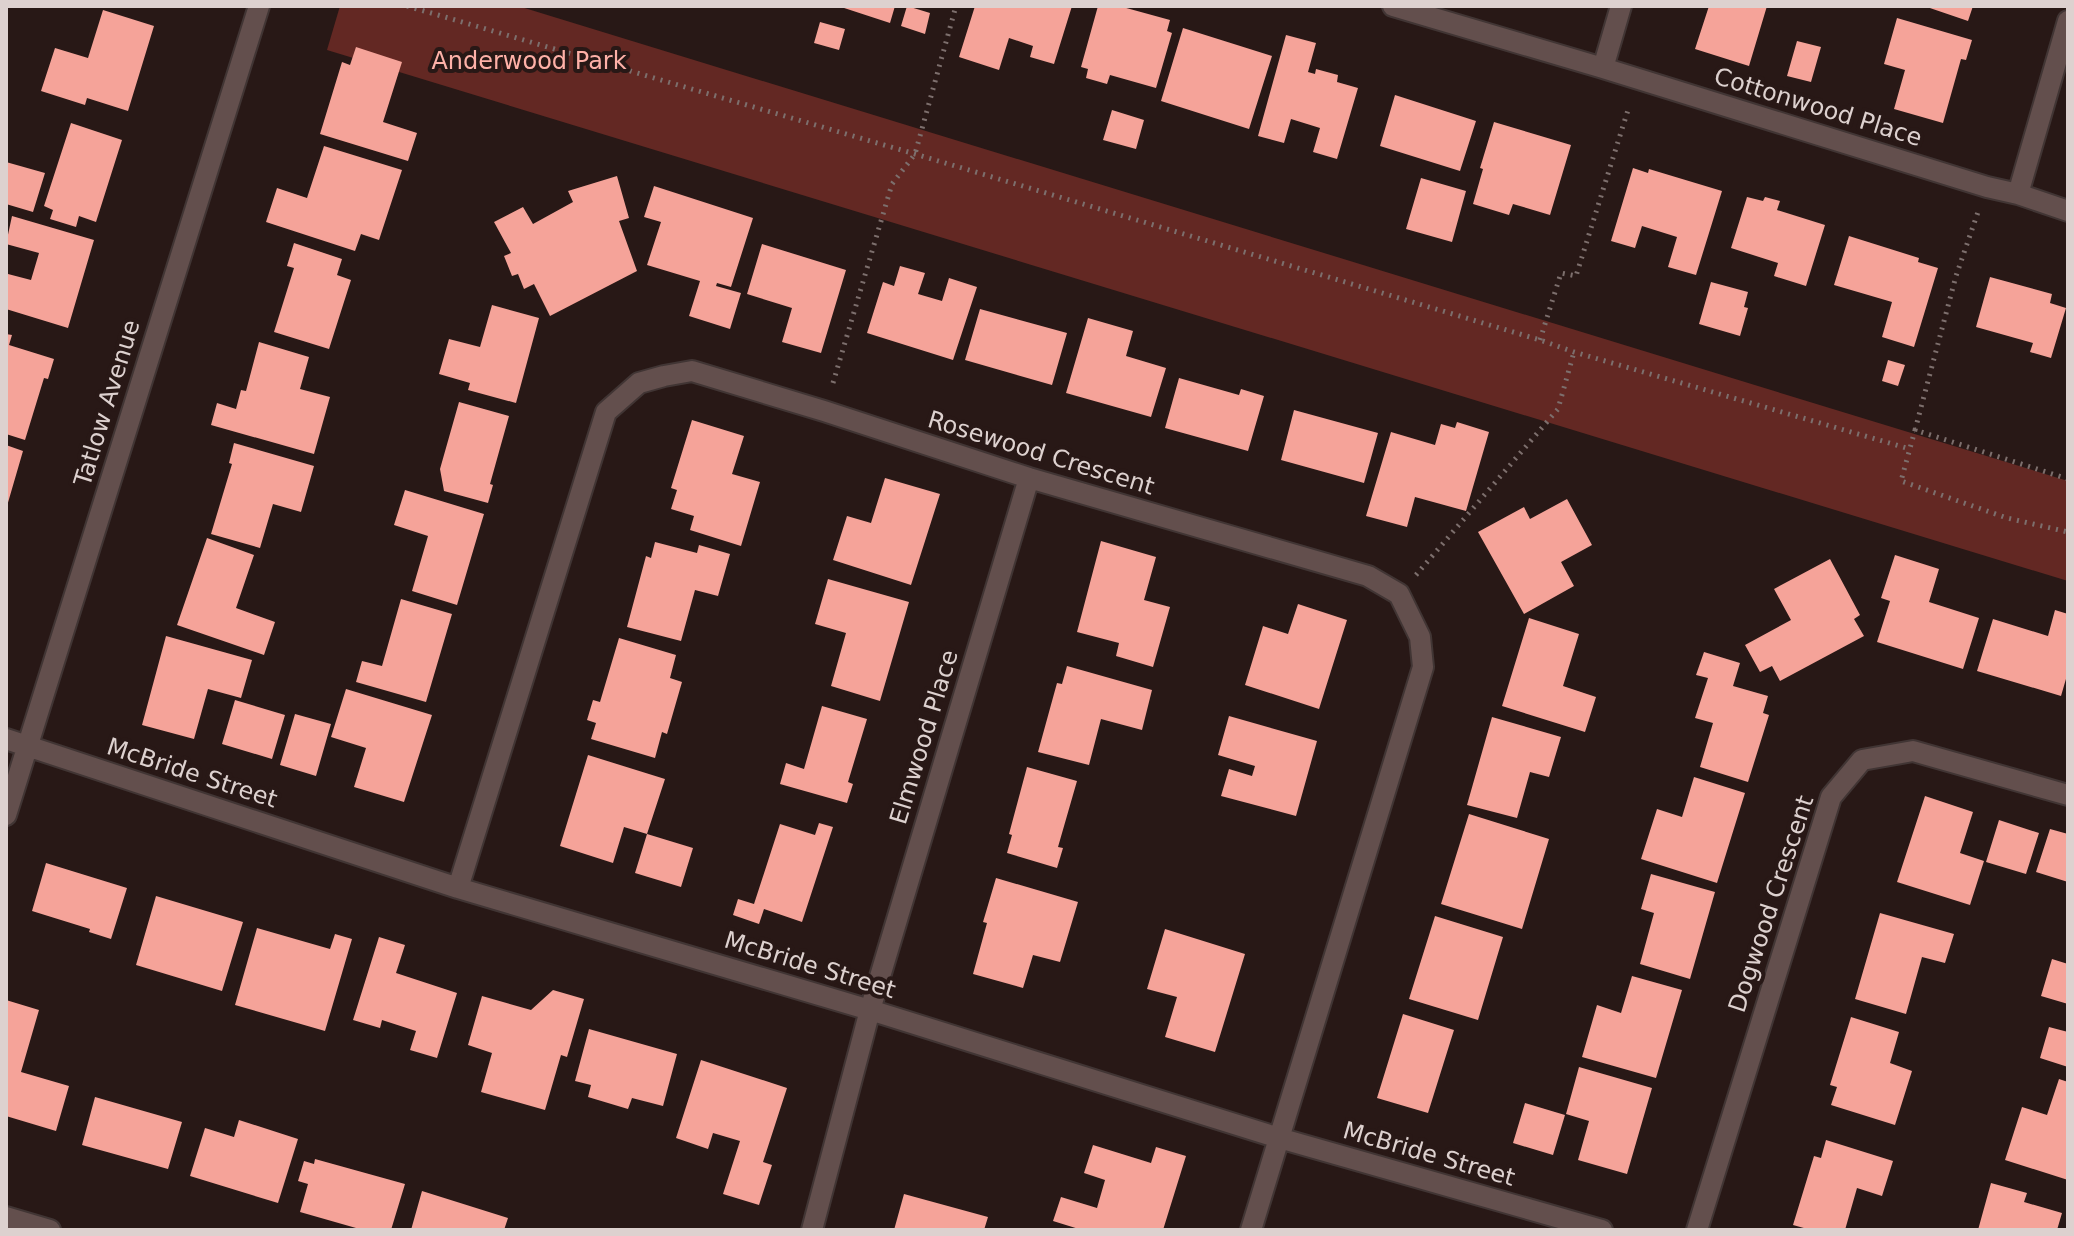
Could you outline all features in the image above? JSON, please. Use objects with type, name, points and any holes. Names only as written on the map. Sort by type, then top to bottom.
[{"type":"street","name":"Tatlow Avenue","points":[[6,815],[259,6]]},
{"type":"street","name":"Cottonwood Place","points":[[1393,6],[2068,211]]},
{"type":"street","points":[[1603,68],[1621,6]]},
{"type":"street","points":[[2018,194],[2068,21]]},
{"type":"street","name":"Rosewood Crescent","points":[[458,888],[606,412],[639,383],[692,371],[1029,478],[1368,576],[1399,594]]},
{"type":"street","name":"Elmwood Place","points":[[812,1230],[870,1010],[1029,478]]},
{"type":"street","points":[[1251,1230],[1423,667],[1420,637],[1399,594]]},
{"type":"street","name":"McBride Street","points":[[6,739],[458,888],[870,1010],[1279,1138],[1602,1230]]},
{"type":"street","name":"Dogwood Crescent","points":[[1697,1230],[1831,797],[1862,760],[1913,751],[2068,795]]},
{"type":"street","points":[[6,1217],[50,1230]]},
{"type":"path","points":[[407,6],[1910,449]]},
{"type":"path","points":[[824,411],[892,184],[915,154],[956,6]]},
{"type":"path","points":[[1540,340],[1561,273],[1576,276],[1628,110],[1603,68]]},
{"type":"path","points":[[1987,187],[1956,276],[1901,481],[2007,518],[2068,532]]},
{"type":"path","points":[[1399,594],[1558,409],[1574,352]]},
{"type":"path","points":[[1915,430],[2068,479]]},
{"type":"green space","name":"Anderwood Park","points":[[340,6],[518,6],[2068,481],[2068,581],[327,50]]},
{"type":"building","points":[[838,6],[895,6],[890,23]]},
{"type":"building","points":[[907,6],[930,13],[925,34],[901,26]]},
{"type":"building","points":[[975,6],[1072,6],[1054,64],[1030,57],[1033,46],[1009,38],[999,70],[959,57]]},
{"type":"building","points":[[1098,6],[1119,6],[1170,20],[1167,31],[1172,33],[1156,88],[1110,75],[1107,84],[1086,78],[1088,69],[1081,67]]},
{"type":"building","points":[[1709,6],[1767,6],[1749,66],[1695,49]]},
{"type":"building","points":[[1924,6],[1973,6],[1968,21]]},
{"type":"building","points":[[103,10],[154,26],[128,111],[87,98],[85,105],[41,91],[55,48],[88,58]]},
{"type":"building","points":[[1897,18],[1972,40],[1966,60],[1961,59],[1943,123],[1894,109],[1905,70],[1884,64]]},
{"type":"building","points":[[820,22],[845,29],[839,50],[814,43]]},
{"type":"building","points":[[1183,28],[1272,56],[1249,129],[1161,101]]},
{"type":"building","points":[[1286,35],[1316,43],[1308,72],[1315,74],[1316,69],[1338,75],[1337,82],[1358,88],[1337,159],[1313,152],[1320,128],[1291,119],[1284,143],[1258,136]]},
{"type":"building","points":[[1797,41],[1821,47],[1811,82],[1787,76]]},
{"type":"building","points":[[356,47],[402,62],[383,122],[417,133],[408,161],[320,134],[342,62],[350,65]]},
{"type":"building","points":[[1395,95],[1476,121],[1460,171],[1380,146]]},
{"type":"building","points":[[1112,110],[1144,120],[1136,149],[1103,140]]},
{"type":"building","points":[[1494,122],[1571,145],[1550,215],[1513,204],[1509,215],[1473,204]]},
{"type":"building","points":[[71,123],[122,140],[96,222],[79,216],[76,227],[50,219],[53,210],[44,206]]},
{"type":"building","points":[[324,146],[402,170],[379,240],[361,234],[355,251],[266,222],[277,188],[307,198]]},
{"type":"building","points":[[6,162],[45,173],[33,212],[6,204]]},
{"type":"building","points":[[1633,168],[1648,173],[1649,169],[1722,191],[1696,275],[1668,267],[1677,237],[1642,226],[1635,248],[1611,241]]},
{"type":"building","points":[[617,176],[629,218],[619,221],[637,271],[550,316],[534,284],[524,289],[518,274],[512,276],[504,256],[511,253],[494,222],[523,207],[533,224],[573,202],[568,191]]},
{"type":"building","points":[[1421,178],[1466,191],[1452,242],[1406,229]]},
{"type":"building","points":[[654,186],[753,218],[731,287],[717,283],[716,286],[741,293],[730,329],[689,316],[700,281],[647,265],[661,222],[644,217]]},
{"type":"building","points":[[1747,197],[1780,201],[1777,210],[1825,225],[1806,286],[1774,276],[1778,263],[1731,248]]},
{"type":"building","points":[[12,216],[94,240],[68,328],[6,309],[8,274],[31,280],[39,253],[6,244]]},
{"type":"building","points":[[1849,236],[1919,258],[1918,262],[1938,268],[1914,347],[1882,337],[1892,302],[1834,285]]},
{"type":"building","points":[[294,243],[342,259],[337,275],[351,280],[329,349],[274,332],[294,268],[287,266]]},
{"type":"building","points":[[762,244],[846,270],[821,353],[782,342],[792,308],[747,294]]},
{"type":"building","points":[[900,266],[925,273],[918,294],[942,301],[949,278],[977,287],[953,360],[867,333],[883,282],[894,286]]},
{"type":"building","points":[[1990,277],[2052,294],[2050,303],[2066,308],[2051,358],[2030,352],[2033,343],[1976,327]]},
{"type":"building","points":[[1711,282],[1748,292],[1744,307],[1748,308],[1740,336],[1699,324]]},
{"type":"building","points":[[492,305],[539,318],[516,403],[468,390],[470,383],[439,374],[449,339],[480,347]]},
{"type":"building","points":[[980,309],[1067,333],[1052,385],[965,360]]},
{"type":"building","points":[[1088,318],[1133,331],[1126,356],[1166,368],[1151,417],[1066,393]]},
{"type":"building","points":[[6,334],[12,335],[9,345],[54,359],[48,379],[44,378],[25,440],[6,434]]},
{"type":"building","points":[[259,342],[309,357],[300,389],[330,397],[314,454],[211,425],[217,403],[236,409],[241,390],[246,391]]},
{"type":"building","points":[[1888,360],[1905,365],[1898,386],[1882,381]]},
{"type":"building","points":[[1179,378],[1239,395],[1241,389],[1264,396],[1248,451],[1165,428]]},
{"type":"building","points":[[459,402],[509,416],[490,484],[493,485],[488,503],[444,491],[440,469]]},
{"type":"building","points":[[1294,410],[1378,433],[1364,483],[1281,460]]},
{"type":"building","points":[[692,420],[744,436],[732,474],[760,482],[741,546],[690,530],[694,516],[671,509],[677,490],[671,488]]},
{"type":"building","points":[[1457,422],[1489,432],[1466,511],[1415,497],[1407,527],[1366,516],[1391,432],[1435,445],[1441,424],[1455,428]]},
{"type":"building","points":[[234,443],[314,466],[301,512],[273,504],[260,548],[211,534],[232,464],[229,463]]},
{"type":"building","points":[[6,445],[23,451],[7,506],[6,506]]},
{"type":"building","points":[[885,478],[940,494],[911,585],[833,560],[847,516],[871,523]]},
{"type":"building","points":[[405,490],[484,514],[457,605],[412,591],[428,536],[394,525]]},
{"type":"building","points":[[1567,499],[1592,545],[1561,562],[1574,586],[1524,614],[1478,532],[1524,507],[1530,519]]},
{"type":"building","points":[[207,538],[254,555],[236,608],[275,622],[264,655],[177,625]]},
{"type":"building","points":[[1101,541],[1156,557],[1144,600],[1170,607],[1153,667],[1116,656],[1119,643],[1077,632]]},
{"type":"building","points":[[655,542],[697,553],[699,545],[730,554],[718,596],[695,590],[681,641],[627,627],[646,556],[651,558]]},
{"type":"building","points":[[1895,555],[1939,569],[1929,602],[1979,618],[1963,669],[1877,642],[1890,601],[1881,598]]},
{"type":"building","points":[[1830,559],[1860,615],[1854,619],[1864,636],[1780,681],[1772,666],[1760,672],[1745,645],[1791,620],[1774,589]]},
{"type":"building","points":[[828,579],[909,602],[880,701],[831,686],[846,633],[815,624]]},
{"type":"building","points":[[401,599],[452,614],[426,702],[356,682],[362,661],[382,666]]},
{"type":"building","points":[[1298,604],[1347,620],[1319,709],[1245,685],[1263,626],[1288,634]]},
{"type":"building","points":[[2055,610],[2068,614],[2068,672],[2061,696],[1977,671],[1993,619],[2048,636]]},
{"type":"building","points":[[1529,618],[1579,634],[1563,686],[1596,697],[1585,732],[1502,706]]},
{"type":"building","points":[[166,636],[252,660],[241,698],[208,689],[194,739],[142,725]]},
{"type":"building","points":[[619,638],[676,655],[670,678],[682,682],[667,734],[662,732],[655,758],[591,739],[596,723],[587,720],[593,700],[600,702]]},
{"type":"building","points":[[1704,652],[1740,663],[1733,686],[1768,696],[1763,713],[1769,715],[1748,782],[1700,767],[1713,723],[1695,718],[1708,678],[1696,675]]},
{"type":"building","points":[[1067,666],[1152,690],[1142,730],[1101,719],[1089,765],[1038,752],[1057,683],[1062,684]]},
{"type":"building","points":[[346,689],[432,715],[404,802],[354,787],[366,748],[331,737]]},
{"type":"building","points":[[235,700],[285,715],[272,759],[222,744]]},
{"type":"building","points":[[822,706],[867,719],[848,782],[853,784],[847,803],[780,784],[786,763],[804,769]]},
{"type":"building","points":[[295,714],[331,724],[316,776],[280,765]]},
{"type":"building","points":[[1229,716],[1317,741],[1296,816],[1221,796],[1229,769],[1252,776],[1255,766],[1218,755]]},
{"type":"building","points":[[1492,717],[1561,737],[1549,777],[1530,772],[1517,818],[1467,805]]},
{"type":"building","points":[[588,755],[665,779],[647,834],[624,827],[613,863],[560,846]]},
{"type":"building","points":[[1027,767],[1077,781],[1058,847],[1063,848],[1057,868],[1007,853]]},
{"type":"building","points":[[1694,777],[1745,793],[1717,883],[1641,859],[1657,809],[1682,817]]},
{"type":"building","points":[[1925,796],[1973,812],[1960,853],[1984,861],[1970,905],[1897,882]]},
{"type":"building","points":[[1469,814],[1549,839],[1522,929],[1441,904]]},
{"type":"building","points":[[1999,820],[2039,833],[2026,874],[1986,862]]},
{"type":"building","points":[[819,823],[833,827],[802,922],[764,909],[759,924],[733,915],[738,899],[754,904],[780,824],[815,835]]},
{"type":"building","points":[[2050,829],[2068,834],[2068,882],[2036,872]]},
{"type":"building","points":[[647,834],[693,848],[681,887],[635,873]]},
{"type":"building","points":[[46,863],[127,888],[111,939],[89,932],[90,929],[32,911]]},
{"type":"building","points":[[1651,874],[1715,892],[1690,979],[1640,964],[1654,913],[1641,909]]},
{"type":"building","points":[[996,878],[1078,902],[1060,962],[1033,955],[1023,988],[973,974]]},
{"type":"building","points":[[156,896],[243,922],[222,991],[136,965]]},
{"type":"building","points":[[1880,913],[1954,934],[1945,963],[1922,957],[1906,1014],[1855,999]]},
{"type":"building","points":[[1435,916],[1503,937],[1478,1020],[1409,999]]},
{"type":"building","points":[[257,928],[330,949],[335,934],[352,939],[325,1031],[235,1005]]},
{"type":"building","points":[[1165,929],[1245,954],[1215,1052],[1165,1037],[1177,997],[1147,989]]},
{"type":"building","points":[[379,937],[405,945],[396,973],[457,993],[437,1058],[410,1050],[416,1031],[382,1020],[380,1028],[353,1020]]},
{"type":"building","points":[[2052,959],[2068,964],[2068,1004],[2041,996]]},
{"type":"building","points":[[1632,976],[1682,990],[1656,1078],[1582,1057],[1597,1005],[1621,1013]]},
{"type":"building","points":[[553,990],[584,999],[567,1057],[561,1055],[545,1110],[481,1092],[492,1053],[468,1045],[482,996],[531,1010]]},
{"type":"building","points":[[6,1000],[39,1010],[21,1072],[69,1086],[56,1131],[6,1116]]},
{"type":"building","points":[[1403,1014],[1454,1030],[1428,1113],[1377,1098]]},
{"type":"building","points":[[1851,1017],[1899,1032],[1890,1063],[1912,1071],[1895,1125],[1831,1105],[1837,1087],[1830,1085]]},
{"type":"building","points":[[2049,1027],[2068,1032],[2068,1067],[2040,1058]]},
{"type":"building","points":[[589,1029],[677,1054],[663,1106],[632,1098],[628,1109],[588,1097],[591,1085],[575,1081]]},
{"type":"building","points":[[701,1060],[787,1088],[763,1162],[772,1165],[759,1205],[723,1194],[740,1141],[713,1133],[708,1149],[676,1138]]},
{"type":"building","points":[[1579,1067],[1652,1088],[1627,1174],[1578,1160],[1589,1121],[1566,1114]]},
{"type":"building","points":[[2059,1079],[2068,1082],[2068,1180],[2005,1160],[2022,1107],[2047,1115]]},
{"type":"building","points":[[95,1097],[182,1122],[168,1169],[82,1145]]},
{"type":"building","points":[[1525,1103],[1565,1115],[1553,1155],[1513,1143]]},
{"type":"building","points":[[239,1120],[298,1139],[278,1203],[190,1176],[205,1128],[234,1137]]},
{"type":"building","points":[[1826,1140],[1893,1161],[1882,1196],[1857,1188],[1845,1230],[1811,1230],[1793,1225],[1814,1156],[1821,1158]]},
{"type":"building","points":[[1093,1145],[1151,1163],[1156,1147],[1186,1156],[1163,1230],[1082,1230],[1053,1221],[1061,1197],[1097,1208],[1105,1180],[1084,1173]]},
{"type":"building","points":[[315,1159],[405,1184],[391,1230],[363,1230],[300,1212],[308,1184],[298,1181],[304,1161],[314,1164]]},
{"type":"building","points":[[1991,1183],[2027,1193],[2024,1202],[2062,1213],[2057,1230],[1978,1230]]},
{"type":"building","points":[[422,1191],[508,1218],[504,1230],[411,1230]]},
{"type":"building","points":[[904,1194],[988,1217],[984,1230],[894,1230]]}]
